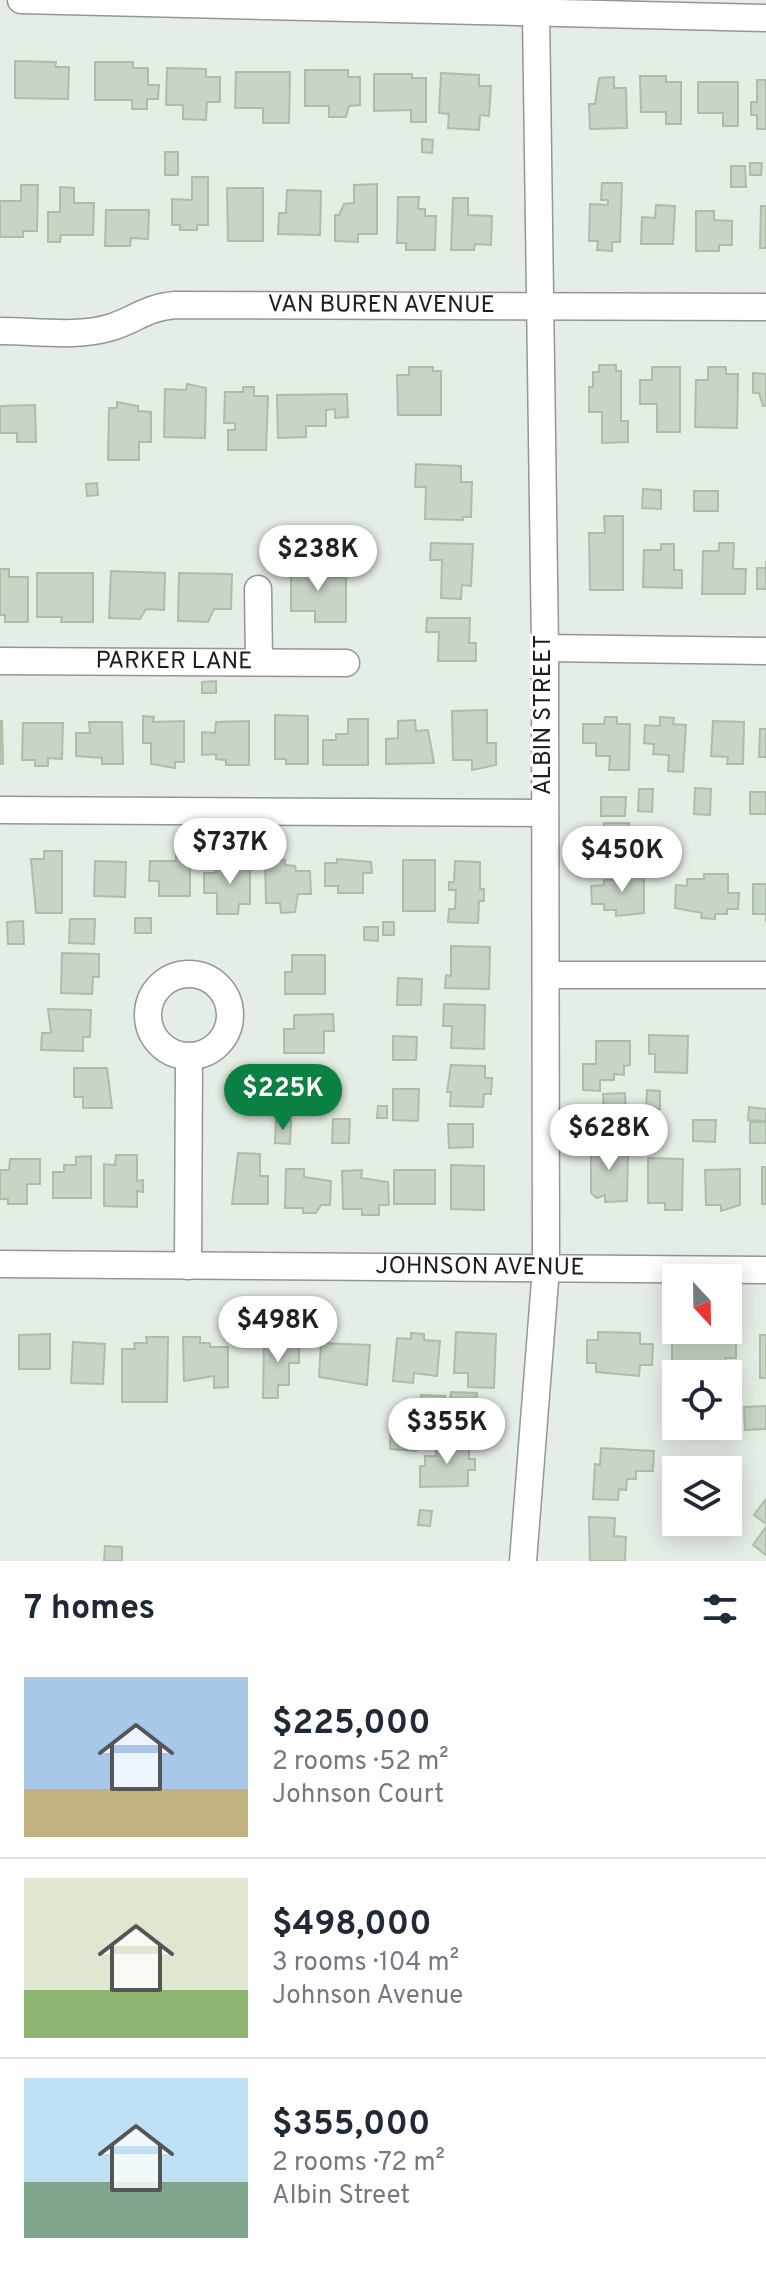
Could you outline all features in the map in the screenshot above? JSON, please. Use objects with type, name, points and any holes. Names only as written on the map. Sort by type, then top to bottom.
[{"type":"street","points":[[21,0],[766,18]]},
{"type":"street","name":"ALBIN STREET","points":[[523,1561],[546,1268],[545,648],[536,13]]},
{"type":"street","name":"VAN BUREN AVENUE","points":[[0,331],[88,332],[112,327],[149,308],[175,305],[766,307]]},
{"type":"street","points":[[258,589],[259,662]]},
{"type":"street","points":[[545,648],[766,651]]},
{"type":"street","name":"PARKER LANE","points":[[0,661],[346,663]]},
{"type":"street","points":[[0,810],[544,813]]},
{"type":"street","points":[[546,975],[766,975]]},
{"type":"street","points":[[188,1266],[189,1057]]},
{"type":"street","name":"JOHNSON AVENUE","points":[[0,1264],[766,1270]]},
{"type":"building","points":[[15,61],[56,62],[55,67],[69,67],[68,99],[15,98]]},
{"type":"building","points":[[95,62],[133,62],[133,68],[148,68],[148,85],[159,85],[158,99],[147,99],[147,109],[132,109],[132,100],[95,100]]},
{"type":"building","points":[[167,68],[206,69],[206,77],[220,77],[220,102],[207,102],[206,120],[183,119],[183,105],[166,105]]},
{"type":"building","points":[[305,70],[348,70],[348,77],[360,77],[360,105],[349,106],[346,117],[329,117],[329,106],[305,106]]},
{"type":"building","points":[[236,72],[290,72],[289,123],[263,123],[263,108],[235,108]]},
{"type":"building","points":[[441,73],[479,75],[479,86],[491,86],[489,116],[480,115],[479,130],[448,128],[449,114],[439,113]]},
{"type":"building","points":[[374,74],[412,74],[412,78],[426,78],[426,122],[411,122],[411,110],[374,111]]},
{"type":"building","points":[[640,76],[666,76],[666,82],[681,82],[681,124],[666,124],[666,112],[641,112]]},
{"type":"building","points":[[614,77],[614,88],[626,88],[627,128],[590,129],[589,104],[595,104],[599,78]]},
{"type":"building","points":[[757,80],[766,80],[766,129],[757,129],[757,115],[751,115],[751,102],[757,102]]},
{"type":"building","points":[[698,82],[738,82],[738,126],[723,126],[723,113],[698,113]]},
{"type":"building","points":[[422,139],[433,140],[432,153],[422,152]]},
{"type":"building","points":[[165,152],[178,152],[178,175],[165,175]]},
{"type":"building","points":[[750,163],[762,163],[761,175],[750,175]]},
{"type":"building","points":[[731,166],[745,166],[746,187],[731,187]]},
{"type":"building","points":[[192,177],[208,177],[208,225],[197,225],[197,230],[180,230],[180,225],[172,225],[172,199],[192,200]]},
{"type":"building","points":[[602,183],[622,183],[620,242],[612,242],[612,251],[597,250],[598,241],[589,241],[590,204],[608,205],[608,200],[601,200]]},
{"type":"building","points":[[377,184],[377,234],[358,234],[358,242],[335,241],[335,215],[339,215],[344,204],[354,203],[354,185]]},
{"type":"building","points":[[21,185],[38,185],[37,231],[23,231],[23,237],[0,237],[0,201],[21,201]]},
{"type":"building","points":[[60,187],[74,188],[74,203],[94,203],[93,235],[61,235],[60,242],[48,242],[48,212],[60,212]]},
{"type":"building","points":[[227,188],[263,188],[263,241],[228,241]]},
{"type":"building","points":[[287,190],[321,191],[320,235],[278,234],[279,213],[286,213]]},
{"type":"building","points":[[398,197],[419,197],[418,209],[425,209],[425,216],[436,216],[435,250],[406,250],[406,243],[397,243]]},
{"type":"building","points":[[453,198],[468,198],[468,215],[492,216],[491,245],[475,244],[474,250],[451,250]]},
{"type":"building","points":[[656,205],[675,206],[673,244],[641,244],[642,217],[655,218]]},
{"type":"building","points":[[761,206],[766,206],[766,248],[760,248]]},
{"type":"building","points":[[106,210],[149,210],[148,239],[131,238],[130,246],[105,246]]},
{"type":"building","points":[[696,211],[714,211],[714,220],[732,221],[732,245],[719,245],[719,251],[696,251]]},
{"type":"building","points":[[599,365],[616,365],[616,371],[621,371],[621,421],[628,421],[628,442],[602,443],[602,412],[589,412],[589,387],[593,387],[593,372],[599,372]]},
{"type":"building","points":[[409,367],[433,367],[433,371],[441,371],[441,415],[398,415],[397,375],[409,375]]},
{"type":"building","points":[[652,367],[680,367],[680,432],[657,432],[657,404],[640,404],[640,380],[652,380]]},
{"type":"building","points":[[708,367],[726,367],[726,374],[738,374],[737,428],[695,427],[696,380],[708,380]]},
{"type":"building","points":[[753,373],[766,374],[766,406],[763,406],[759,393],[753,393]]},
{"type":"building","points":[[187,384],[206,388],[205,438],[164,437],[165,389],[186,390]]},
{"type":"building","points":[[243,387],[254,387],[254,396],[268,396],[266,450],[228,450],[228,430],[235,430],[235,423],[224,423],[225,392],[243,392]]},
{"type":"building","points":[[347,394],[348,417],[335,418],[335,409],[326,410],[326,426],[306,426],[306,437],[278,438],[277,395]]},
{"type":"building","points":[[117,402],[138,406],[138,411],[151,412],[151,442],[139,442],[139,460],[108,460],[109,408],[117,408]]},
{"type":"building","points":[[35,405],[36,442],[17,442],[17,433],[0,433],[0,406]]},
{"type":"building","points":[[416,464],[461,466],[461,482],[472,482],[471,517],[463,517],[463,520],[425,519],[426,487],[415,487]]},
{"type":"building","points":[[97,483],[98,495],[87,496],[86,484]]},
{"type":"building","points":[[643,489],[661,490],[661,509],[642,508]]},
{"type":"building","points":[[694,491],[718,491],[718,511],[694,511]]},
{"type":"building","points":[[604,516],[623,516],[623,590],[590,590],[589,533],[605,533]]},
{"type":"building","points":[[431,543],[473,544],[471,586],[462,585],[461,599],[441,598],[442,560],[430,560]]},
{"type":"building","points":[[719,543],[734,543],[733,569],[746,569],[745,594],[702,594],[703,551],[719,551]]},
{"type":"building","points":[[661,544],[674,544],[674,570],[682,570],[682,588],[643,587],[644,550],[661,550]]},
{"type":"building","points":[[291,560],[313,560],[313,577],[346,577],[346,622],[315,622],[315,611],[291,611]]},
{"type":"building","points":[[757,568],[766,568],[766,589],[757,589]]},
{"type":"building","points":[[0,569],[9,569],[9,577],[28,577],[28,622],[5,622],[5,615],[0,615]]},
{"type":"building","points":[[111,571],[165,573],[164,610],[146,609],[140,619],[109,618]]},
{"type":"building","points":[[37,573],[93,573],[93,622],[61,622],[62,617],[37,617]]},
{"type":"building","points":[[179,573],[232,574],[231,609],[214,609],[208,622],[178,621]]},
{"type":"building","points":[[427,618],[470,618],[469,643],[476,643],[476,661],[438,661],[439,632],[426,632]]},
{"type":"building","points":[[216,681],[216,693],[202,693],[202,682]]},
{"type":"building","points":[[487,710],[487,743],[496,743],[496,765],[472,770],[472,760],[453,760],[452,711]]},
{"type":"building","points":[[275,715],[308,716],[308,764],[286,764],[286,759],[275,759]]},
{"type":"building","points":[[143,716],[154,717],[153,722],[184,721],[184,762],[175,762],[175,768],[151,764],[151,743],[143,743]]},
{"type":"building","points":[[605,717],[617,717],[617,724],[630,724],[629,770],[609,770],[610,756],[596,756],[596,743],[583,743],[583,724],[604,724]]},
{"type":"building","points":[[660,717],[674,718],[673,724],[686,725],[683,772],[668,771],[669,755],[653,754],[654,744],[644,743],[645,725],[660,726]]},
{"type":"building","points":[[348,719],[368,719],[368,765],[323,765],[323,740],[336,740],[336,734],[348,734]]},
{"type":"building","points":[[415,720],[416,731],[428,730],[434,763],[386,764],[386,739],[398,738],[398,721]]},
{"type":"building","points":[[2,721],[3,764],[0,764]]},
{"type":"building","points":[[249,721],[249,765],[226,765],[226,760],[216,759],[216,754],[202,755],[202,732],[215,733],[216,722]]},
{"type":"building","points":[[713,721],[744,722],[743,764],[727,764],[728,757],[711,756]]},
{"type":"building","points":[[89,722],[122,722],[123,764],[102,764],[102,758],[76,756],[76,733],[90,733]]},
{"type":"building","points":[[23,723],[63,723],[62,759],[48,758],[48,766],[35,766],[35,760],[22,760]]},
{"type":"building","points":[[760,729],[766,729],[766,757],[759,757]]},
{"type":"building","points":[[695,788],[711,789],[710,815],[694,814]]},
{"type":"building","points":[[639,789],[653,789],[652,812],[638,811]]},
{"type":"building","points":[[750,792],[766,792],[766,814],[750,814]]},
{"type":"building","points":[[601,797],[626,797],[625,816],[601,816]]},
{"type":"building","points":[[604,823],[629,823],[630,846],[604,846]]},
{"type":"building","points":[[44,851],[62,851],[62,913],[36,913],[31,859],[44,859]]},
{"type":"building","points":[[176,855],[190,855],[190,896],[159,896],[159,881],[149,881],[150,861],[176,861]]},
{"type":"building","points":[[337,859],[371,862],[372,873],[363,873],[363,893],[338,893],[338,886],[325,886],[325,863],[337,863]]},
{"type":"building","points":[[265,860],[285,860],[285,865],[295,866],[296,871],[310,871],[311,894],[298,894],[295,912],[281,913],[280,903],[266,903]]},
{"type":"building","points":[[403,860],[435,860],[435,911],[403,911]]},
{"type":"building","points":[[95,861],[126,862],[125,897],[94,896]]},
{"type":"building","points":[[227,861],[250,861],[250,904],[239,904],[238,914],[217,914],[217,893],[204,893],[204,873],[216,873],[215,867],[227,867]]},
{"type":"building","points":[[455,861],[480,862],[480,889],[484,889],[484,901],[479,901],[478,923],[448,922],[449,909],[455,909],[456,890],[449,890],[449,882],[454,882]]},
{"type":"building","points":[[619,871],[644,871],[644,913],[616,916],[616,910],[604,910],[604,904],[592,904],[591,886],[604,885],[604,880],[619,880]]},
{"type":"building","points":[[704,874],[728,874],[728,893],[739,893],[738,909],[727,909],[727,914],[715,914],[715,919],[701,918],[702,913],[675,908],[676,885],[687,886],[687,879],[704,879]]},
{"type":"building","points":[[753,884],[766,884],[766,914],[753,914]]},
{"type":"building","points":[[135,918],[151,918],[151,933],[135,933]]},
{"type":"building","points":[[70,919],[95,919],[94,944],[69,943]]},
{"type":"building","points":[[23,921],[24,944],[8,944],[7,922]]},
{"type":"building","points":[[383,922],[394,922],[394,935],[383,935]]},
{"type":"building","points":[[364,927],[378,927],[378,941],[364,940]]},
{"type":"building","points":[[451,946],[490,947],[489,989],[445,988],[446,975],[451,976]]},
{"type":"building","points":[[62,953],[99,954],[99,977],[93,977],[92,994],[61,993]]},
{"type":"building","points":[[292,955],[325,955],[325,994],[285,994],[285,972],[292,972]]},
{"type":"building","points":[[398,978],[422,979],[421,1005],[397,1005]]},
{"type":"building","points":[[444,1004],[485,1005],[484,1049],[451,1048],[452,1026],[443,1026]]},
{"type":"building","points":[[48,1009],[91,1010],[90,1037],[83,1037],[83,1051],[41,1050],[42,1033],[51,1033]]},
{"type":"building","points":[[333,1014],[334,1031],[324,1031],[324,1053],[284,1053],[284,1029],[294,1029],[294,1015]]},
{"type":"building","points":[[649,1035],[688,1036],[687,1073],[655,1072],[655,1054],[649,1054]]},
{"type":"building","points":[[393,1036],[417,1037],[416,1060],[393,1060]]},
{"type":"building","points":[[596,1041],[630,1041],[630,1065],[624,1066],[624,1075],[614,1074],[614,1080],[600,1080],[600,1091],[583,1090],[583,1064],[596,1064]]},
{"type":"building","points":[[451,1065],[485,1066],[485,1078],[492,1078],[491,1094],[484,1094],[483,1107],[450,1106],[451,1092],[447,1092]]},
{"type":"building","points":[[74,1068],[107,1068],[112,1108],[83,1108],[83,1097],[74,1097]]},
{"type":"building","points":[[273,1071],[316,1071],[316,1087],[305,1087],[305,1111],[272,1111]]},
{"type":"building","points":[[393,1089],[419,1089],[418,1121],[393,1120]]},
{"type":"building","points":[[647,1090],[660,1091],[660,1109],[646,1108]]},
{"type":"building","points":[[625,1093],[626,1116],[604,1117],[603,1094]]},
{"type":"building","points":[[378,1106],[387,1106],[387,1118],[377,1118]]},
{"type":"building","points":[[749,1107],[766,1109],[766,1121],[748,1120]]},
{"type":"building","points":[[633,1118],[659,1119],[658,1141],[633,1141]]},
{"type":"building","points":[[333,1119],[350,1119],[349,1143],[332,1143]]},
{"type":"building","points":[[276,1120],[291,1120],[290,1144],[275,1143]]},
{"type":"building","points":[[693,1120],[716,1120],[715,1142],[693,1141]]},
{"type":"building","points":[[750,1122],[766,1122],[766,1143],[750,1143]]},
{"type":"building","points":[[448,1124],[473,1124],[473,1147],[449,1148]]},
{"type":"building","points":[[591,1142],[614,1142],[614,1152],[628,1151],[627,1201],[605,1202],[605,1195],[597,1198],[591,1193]]},
{"type":"building","points":[[238,1153],[260,1154],[260,1176],[268,1176],[268,1204],[232,1204]]},
{"type":"building","points":[[116,1155],[137,1155],[137,1181],[143,1180],[143,1192],[137,1191],[137,1207],[104,1206],[104,1164],[115,1165]]},
{"type":"building","points":[[91,1156],[91,1198],[53,1198],[53,1172],[64,1172],[64,1165],[76,1165],[76,1157]]},
{"type":"building","points":[[648,1158],[683,1159],[682,1210],[665,1210],[665,1203],[648,1203]]},
{"type":"building","points":[[10,1159],[40,1159],[40,1184],[27,1184],[27,1204],[8,1204],[8,1199],[0,1199],[0,1170],[9,1170]]},
{"type":"building","points":[[451,1165],[484,1166],[484,1210],[451,1209]]},
{"type":"building","points":[[762,1167],[766,1167],[766,1204],[762,1204]]},
{"type":"building","points":[[286,1169],[304,1169],[304,1177],[331,1181],[330,1205],[321,1205],[316,1213],[303,1213],[303,1208],[285,1208]]},
{"type":"building","points":[[740,1169],[740,1205],[721,1211],[721,1205],[706,1205],[705,1170]]},
{"type":"building","points":[[362,1170],[361,1178],[388,1182],[389,1205],[379,1205],[379,1215],[362,1215],[362,1209],[343,1209],[342,1171]]},
{"type":"building","points":[[394,1170],[435,1170],[435,1204],[394,1204]]},
{"type":"building","points":[[456,1332],[496,1334],[494,1388],[468,1387],[468,1373],[454,1373]]},
{"type":"building","points":[[598,1332],[640,1333],[640,1344],[653,1344],[652,1365],[640,1365],[639,1376],[596,1372],[596,1363],[587,1363],[587,1340],[598,1340]]},
{"type":"building","points":[[411,1333],[424,1334],[424,1340],[440,1341],[437,1376],[414,1373],[413,1383],[393,1381],[397,1338],[411,1339]]},
{"type":"building","points":[[50,1334],[50,1369],[19,1369],[19,1335]]},
{"type":"building","points":[[760,1335],[766,1335],[766,1378],[760,1378]]},
{"type":"building","points":[[146,1337],[168,1337],[167,1402],[122,1402],[122,1349],[135,1349],[134,1343],[147,1343]]},
{"type":"building","points":[[183,1337],[200,1337],[200,1343],[210,1343],[210,1347],[228,1347],[228,1387],[214,1388],[214,1376],[184,1381]]},
{"type":"building","points":[[264,1339],[299,1339],[299,1363],[289,1363],[289,1385],[278,1385],[278,1398],[263,1398]]},
{"type":"building","points":[[73,1342],[105,1344],[103,1384],[71,1383]]},
{"type":"building","points":[[321,1343],[370,1345],[367,1385],[319,1377]]},
{"type":"building","points":[[672,1344],[736,1344],[736,1358],[672,1360]]},
{"type":"building","points":[[451,1392],[477,1393],[475,1418],[450,1417]]},
{"type":"building","points":[[421,1395],[445,1396],[445,1419],[420,1418]]},
{"type":"building","points":[[766,1406],[766,1429],[745,1430],[744,1407]]},
{"type":"building","points":[[391,1424],[417,1425],[416,1451],[390,1449]]},
{"type":"building","points":[[436,1443],[469,1443],[469,1459],[475,1459],[475,1470],[468,1470],[468,1486],[420,1487],[420,1466],[425,1466],[425,1456],[436,1456]]},
{"type":"building","points":[[601,1448],[654,1451],[653,1471],[636,1471],[636,1479],[627,1479],[626,1490],[619,1489],[618,1500],[593,1499],[595,1464],[600,1465]]},
{"type":"building","points":[[766,1499],[766,1524],[754,1515]]},
{"type":"building","points":[[420,1510],[432,1511],[430,1526],[418,1525]]},
{"type":"building","points":[[589,1517],[615,1518],[614,1536],[626,1537],[625,1561],[590,1561]]},
{"type":"building","points":[[766,1527],[766,1555],[753,1545]]},
{"type":"building","points":[[105,1546],[122,1547],[122,1561],[104,1561]]}]
